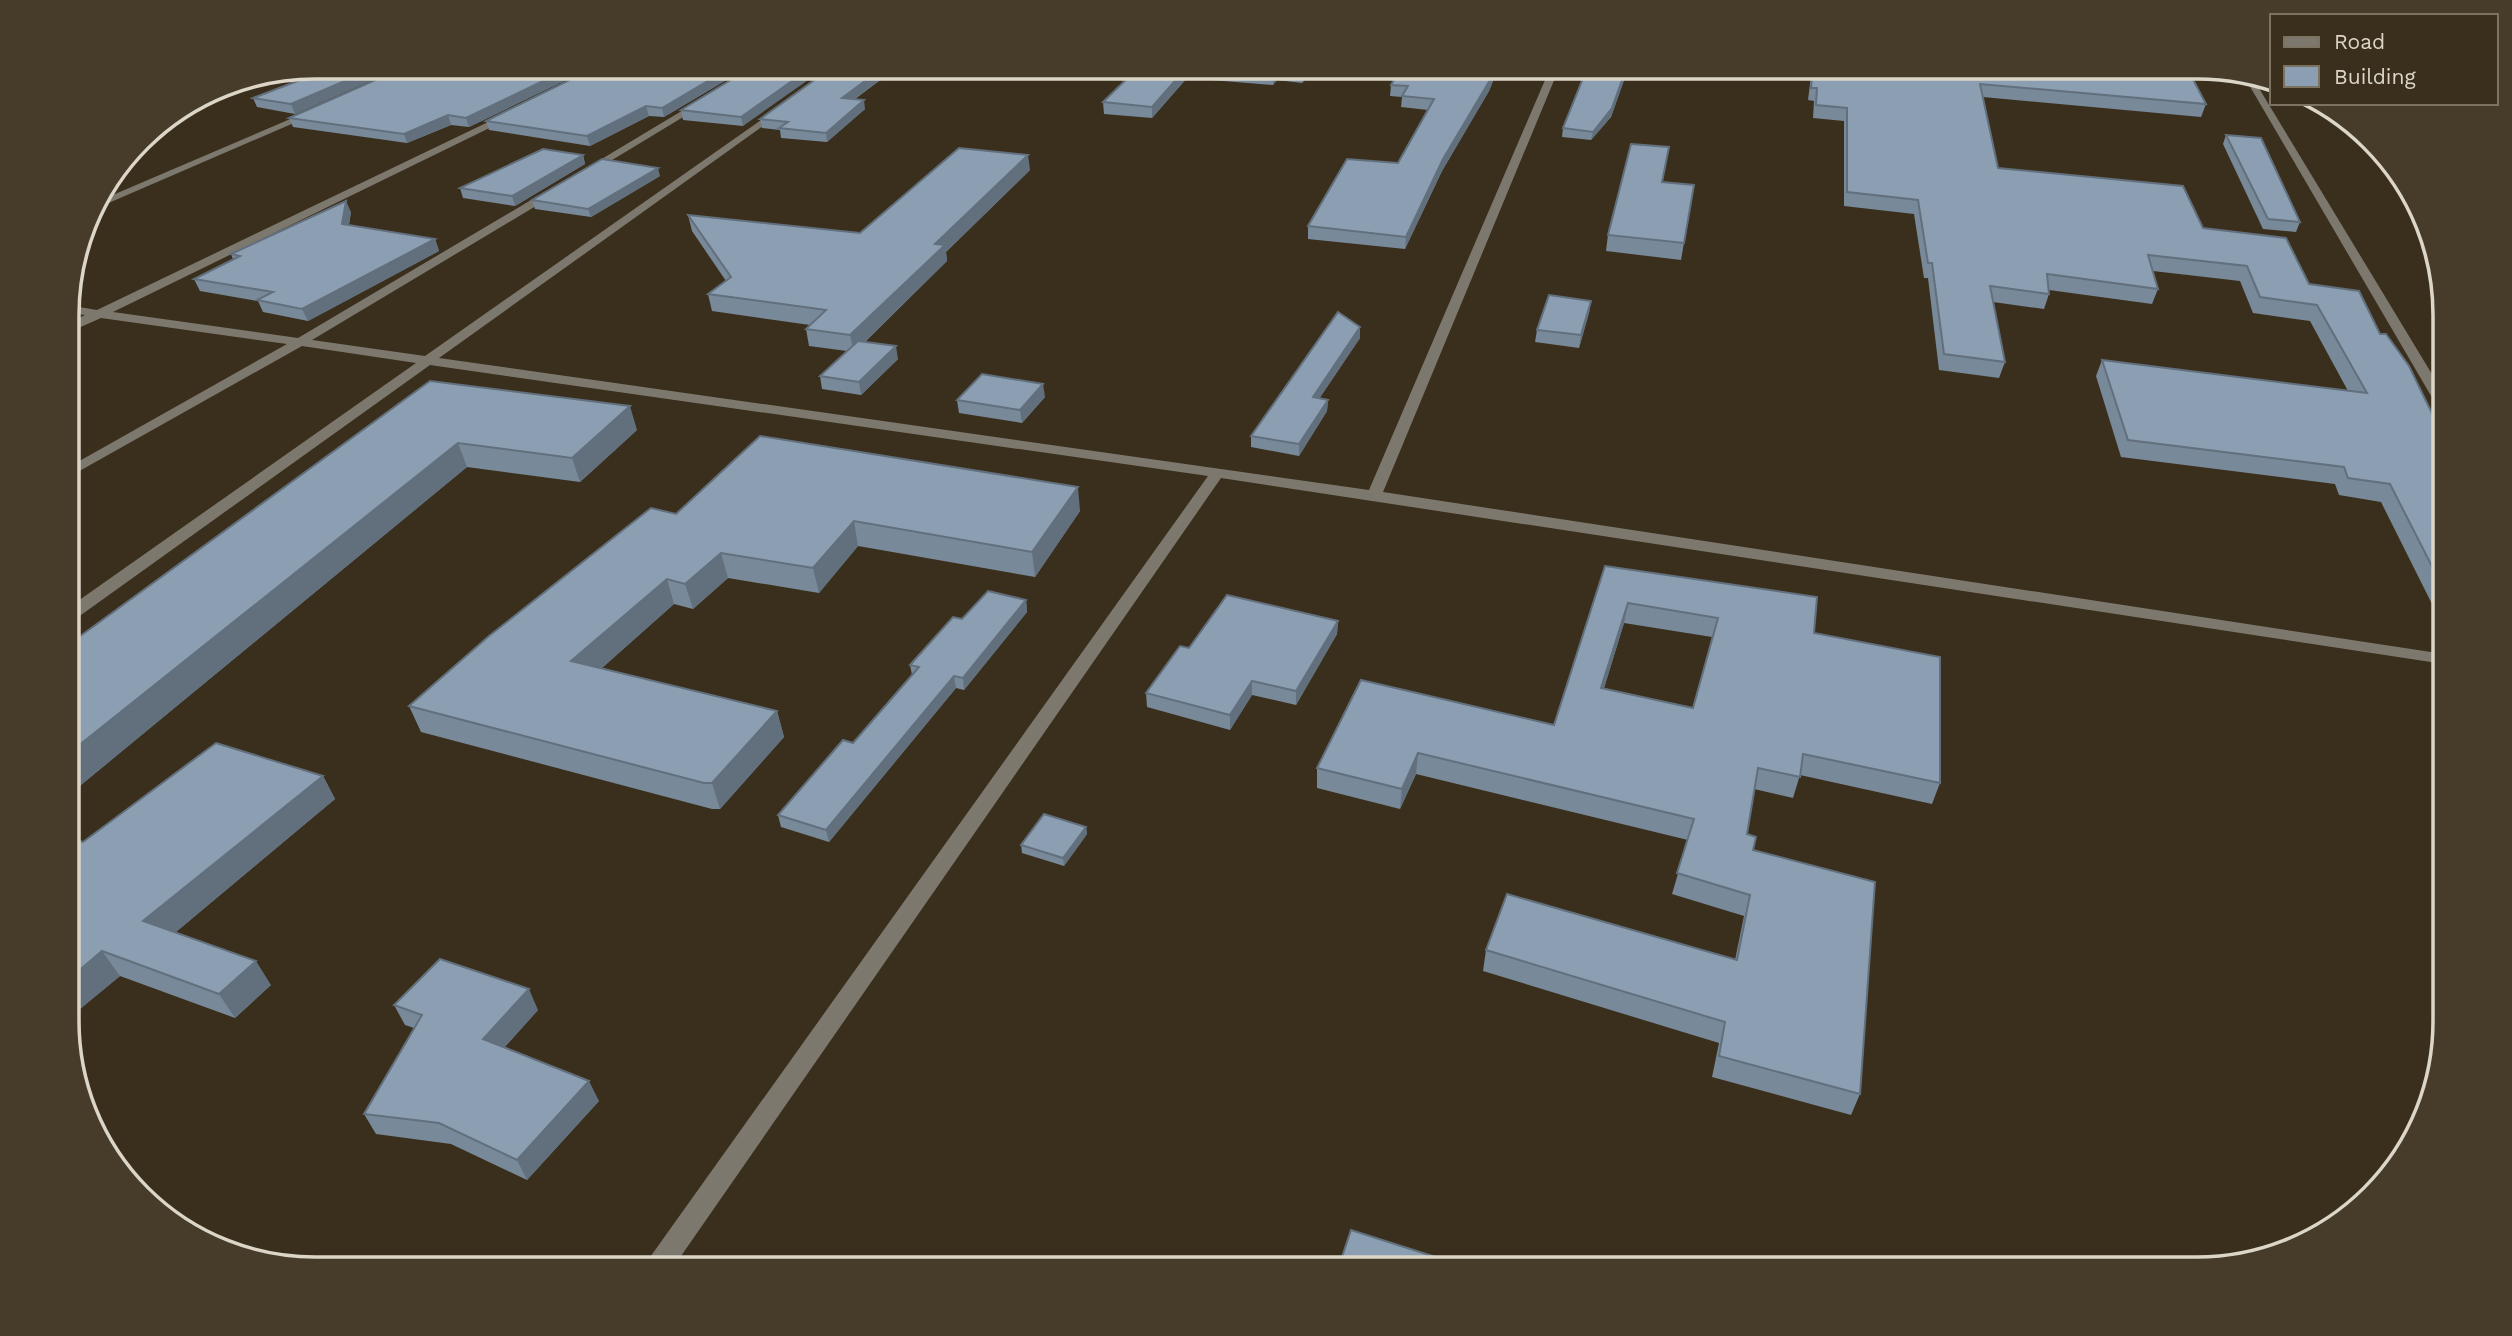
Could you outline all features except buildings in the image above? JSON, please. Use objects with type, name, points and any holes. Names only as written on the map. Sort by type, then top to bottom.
[{"type":"street","points":[[1374,495],[1550,79]]},
{"type":"street","points":[[2253,85],[2433,388]]},
{"type":"street","points":[[573,180],[715,95]]},
{"type":"street","points":[[79,608],[796,98]]},
{"type":"street","points":[[79,323],[523,109]]},
{"type":"street","points":[[108,201],[320,110]]},
{"type":"street","points":[[79,467],[300,342],[561,187]]},
{"type":"street","points":[[79,310],[1374,495],[2433,659]]},
{"type":"street","points":[[665,1257],[1217,473]]}]
